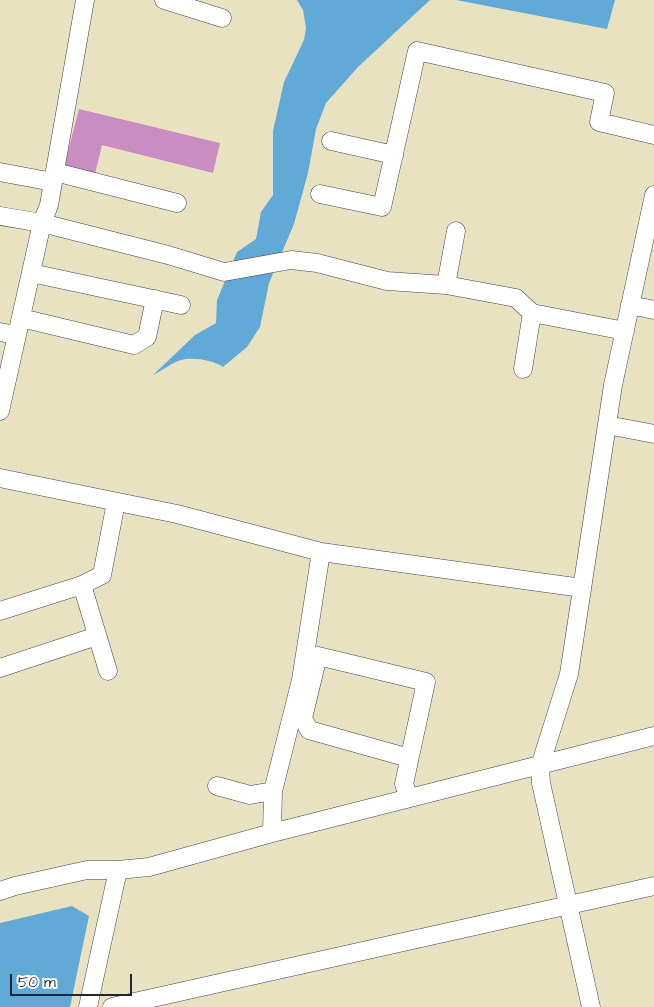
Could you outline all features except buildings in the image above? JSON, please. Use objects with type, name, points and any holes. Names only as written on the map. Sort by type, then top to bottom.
[{"type":"street","points":[[0,411],[13,329],[31,273],[42,224],[49,205],[85,0]]},
{"type":"street","points":[[164,0],[222,18]]},
{"type":"street","points":[[320,194],[382,208],[417,51],[605,93],[599,122],[654,135]]},
{"type":"street","points":[[331,141],[394,155]]},
{"type":"street","points":[[0,172],[54,177],[177,203]]},
{"type":"street","points":[[590,1007],[542,784],[540,766],[569,674],[613,385],[654,195]]},
{"type":"street","points":[[0,216],[42,224],[168,255],[224,272],[291,260],[317,263],[387,281],[446,285],[516,298],[532,314],[625,331]]},
{"type":"street","points":[[446,285],[456,231]]},
{"type":"street","points":[[31,273],[181,305]]},
{"type":"street","points":[[13,329],[134,345],[147,337],[155,299]]},
{"type":"street","points":[[630,305],[654,310]]},
{"type":"street","points":[[523,370],[532,314]]},
{"type":"street","points":[[607,425],[654,434]]},
{"type":"street","points":[[0,478],[177,514],[322,552],[582,588]]},
{"type":"street","points":[[0,611],[82,585],[102,575],[116,502]]},
{"type":"street","points":[[272,833],[273,790],[301,680],[322,552]]},
{"type":"street","points":[[82,585],[108,671]]},
{"type":"street","points":[[0,668],[97,636]]},
{"type":"street","points":[[410,758],[309,730],[304,718],[318,656],[426,682],[410,758],[404,784],[410,798]]},
{"type":"street","points":[[0,891],[87,870],[149,867],[272,833],[654,736]]},
{"type":"street","points":[[217,786],[250,795],[273,790]]},
{"type":"street","points":[[88,1007],[118,870]]},
{"type":"street","points":[[112,1007],[654,886]]},
{"type":"water","points":[[297,0],[430,0],[358,67],[326,103],[316,129],[308,173],[294,224],[269,283],[260,327],[247,347],[223,367],[208,361],[186,359],[174,363],[153,375],[195,335],[216,323],[217,300],[237,252],[256,239],[261,212],[273,195],[273,131],[284,82],[304,40],[306,28],[303,10]]},
{"type":"water","points":[[456,0],[615,0],[607,29]]},
{"type":"water","points":[[72,906],[89,916],[70,1007],[0,1007],[0,923]]}]
